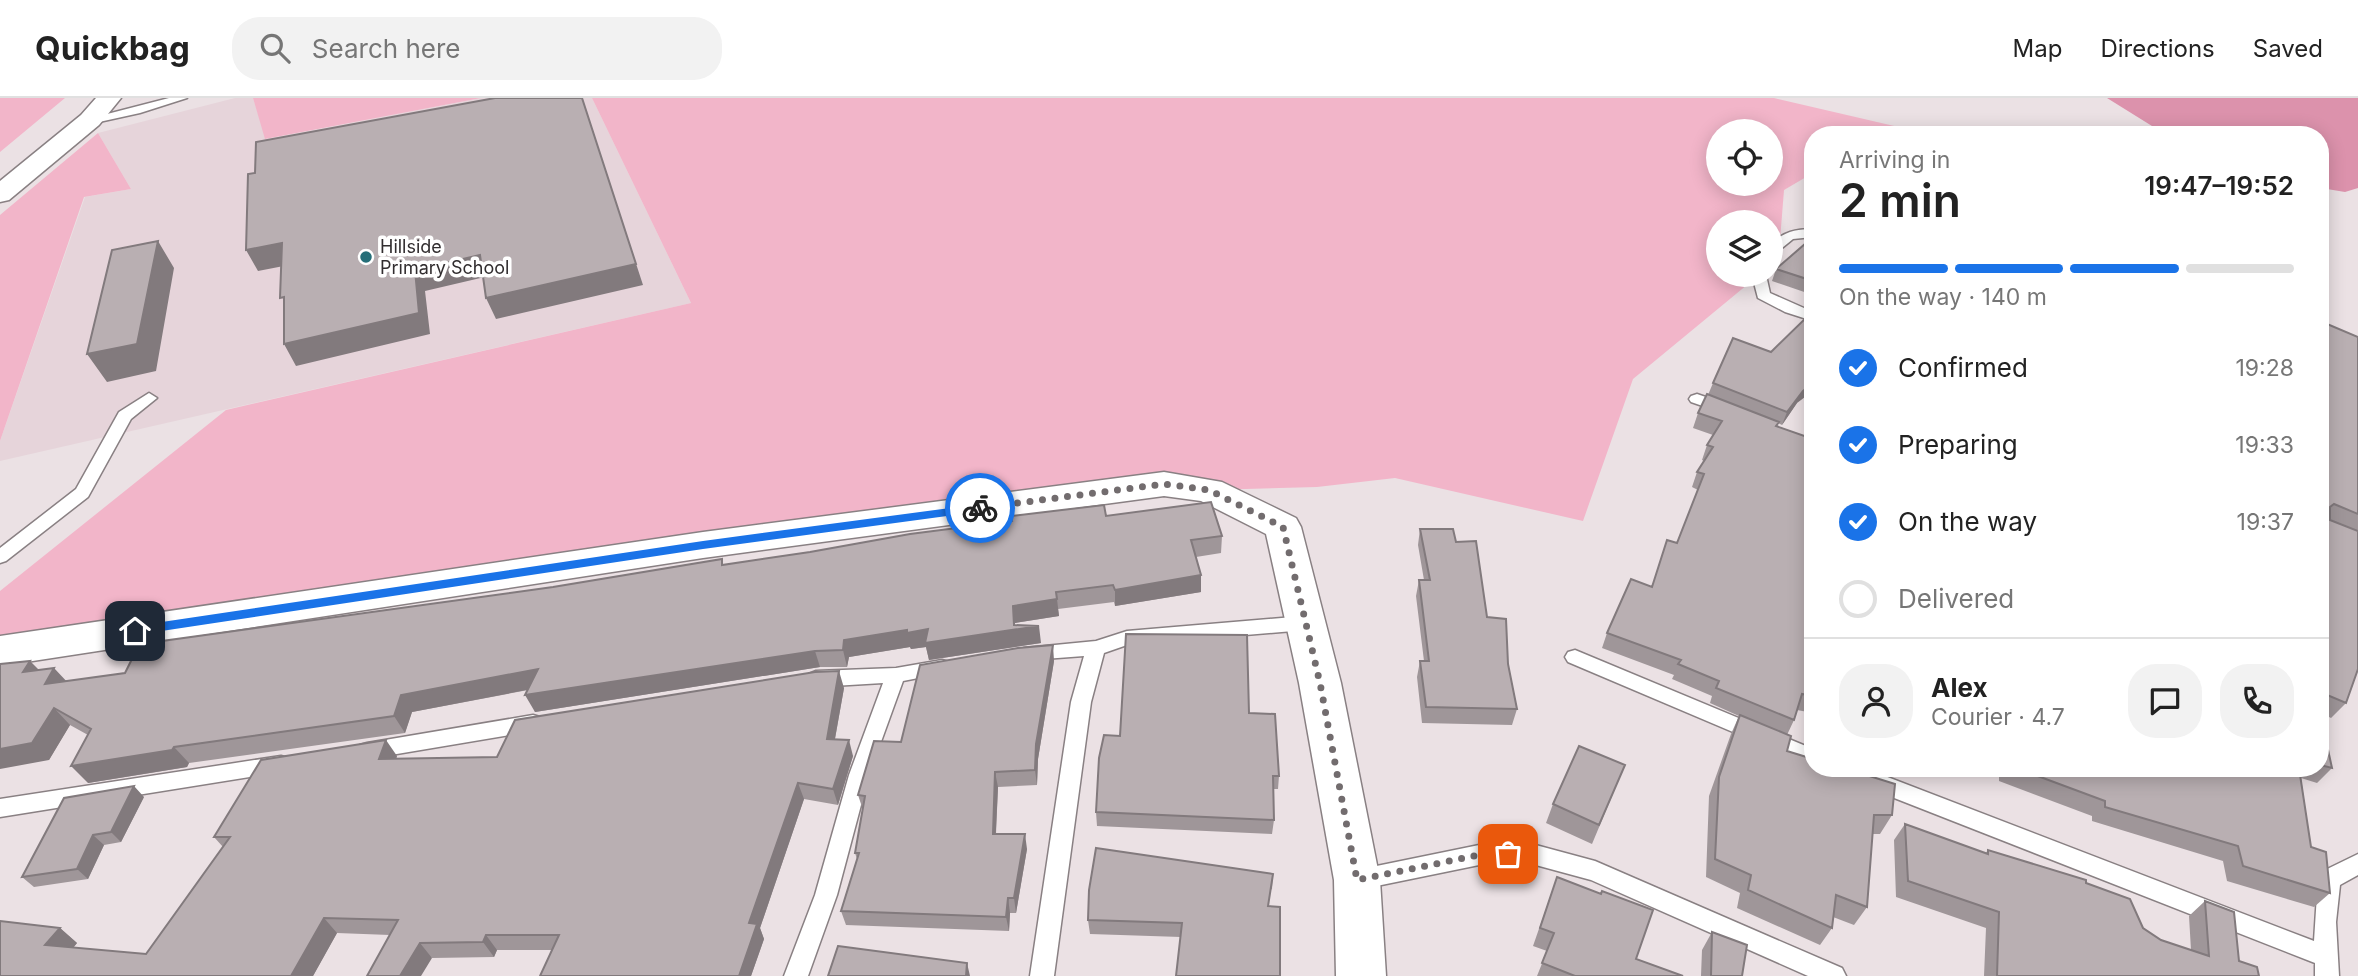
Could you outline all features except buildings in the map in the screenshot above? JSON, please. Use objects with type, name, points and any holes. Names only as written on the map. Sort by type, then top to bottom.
[{"type":"street","points":[[0,194],[90,120],[109,98]]},
{"type":"street","points":[[0,651],[703,545],[1164,484],[1209,490],[1283,527],[1320,683],[1357,880],[1361,976]]},
{"type":"lane","points":[[90,120],[181,98]]},
{"type":"lane","points":[[1783,238],[1804,234]]},
{"type":"lane","points":[[1759,287],[1763,295],[1804,314]]},
{"type":"lane","points":[[0,557],[82,493],[125,416],[149,398]]},
{"type":"lane","points":[[1697,399],[1741,415]]},
{"type":"lane","points":[[1006,656],[1096,648],[1127,638],[1233,627],[1306,623]]},
{"type":"lane","points":[[1042,976],[1066,828],[1081,702],[1096,648]]},
{"type":"lane","points":[[1575,657],[1804,754]]},
{"type":"lane","points":[[795,682],[896,675],[965,663]]},
{"type":"lane","points":[[796,976],[825,895],[859,775],[896,675]]},
{"type":"lane","points":[[352,753],[550,720]]},
{"type":"lane","points":[[0,808],[299,761]]},
{"type":"lane","points":[[1862,777],[2326,966],[2329,879],[2358,864]]},
{"type":"lane","points":[[1357,880],[1484,854],[1532,854],[1595,871],[1834,976]]},
{"type":"shaded area","points":[[0,98],[65,98],[0,152]]},
{"type":"shaded area","name":"Hillside Primary School","points":[[235,98],[253,98],[266,139],[481,98],[592,98],[691,303],[0,461],[0,441],[85,197],[131,189],[98,133]]},
{"type":"shaded area","points":[[253,98],[481,98],[265,139]]},
{"type":"shaded area","points":[[592,98],[1774,98],[1894,126],[1804,126],[1804,178],[1784,190],[1782,210],[1706,210],[1706,287],[1744,287],[1633,379],[1583,521],[1395,478],[1317,487],[1209,490],[1164,484],[0,651],[0,591],[226,410],[691,303]]},
{"type":"shaded area","points":[[2107,98],[2358,98],[2358,188],[2345,192],[2329,189],[2329,126],[2152,126]]},
{"type":"shaded area","points":[[98,133],[131,189],[84,197],[0,441],[0,215]]},
{"type":"way so far","points":[[980,508],[1164,484],[1209,490],[1283,527],[1320,683],[1357,880],[1484,854],[1508,854]]},
{"type":"place","name":"Hillside Primary School","points":[[366,257]]},
{"type":"route","points":[[135,631],[703,545],[980,508]]}]
